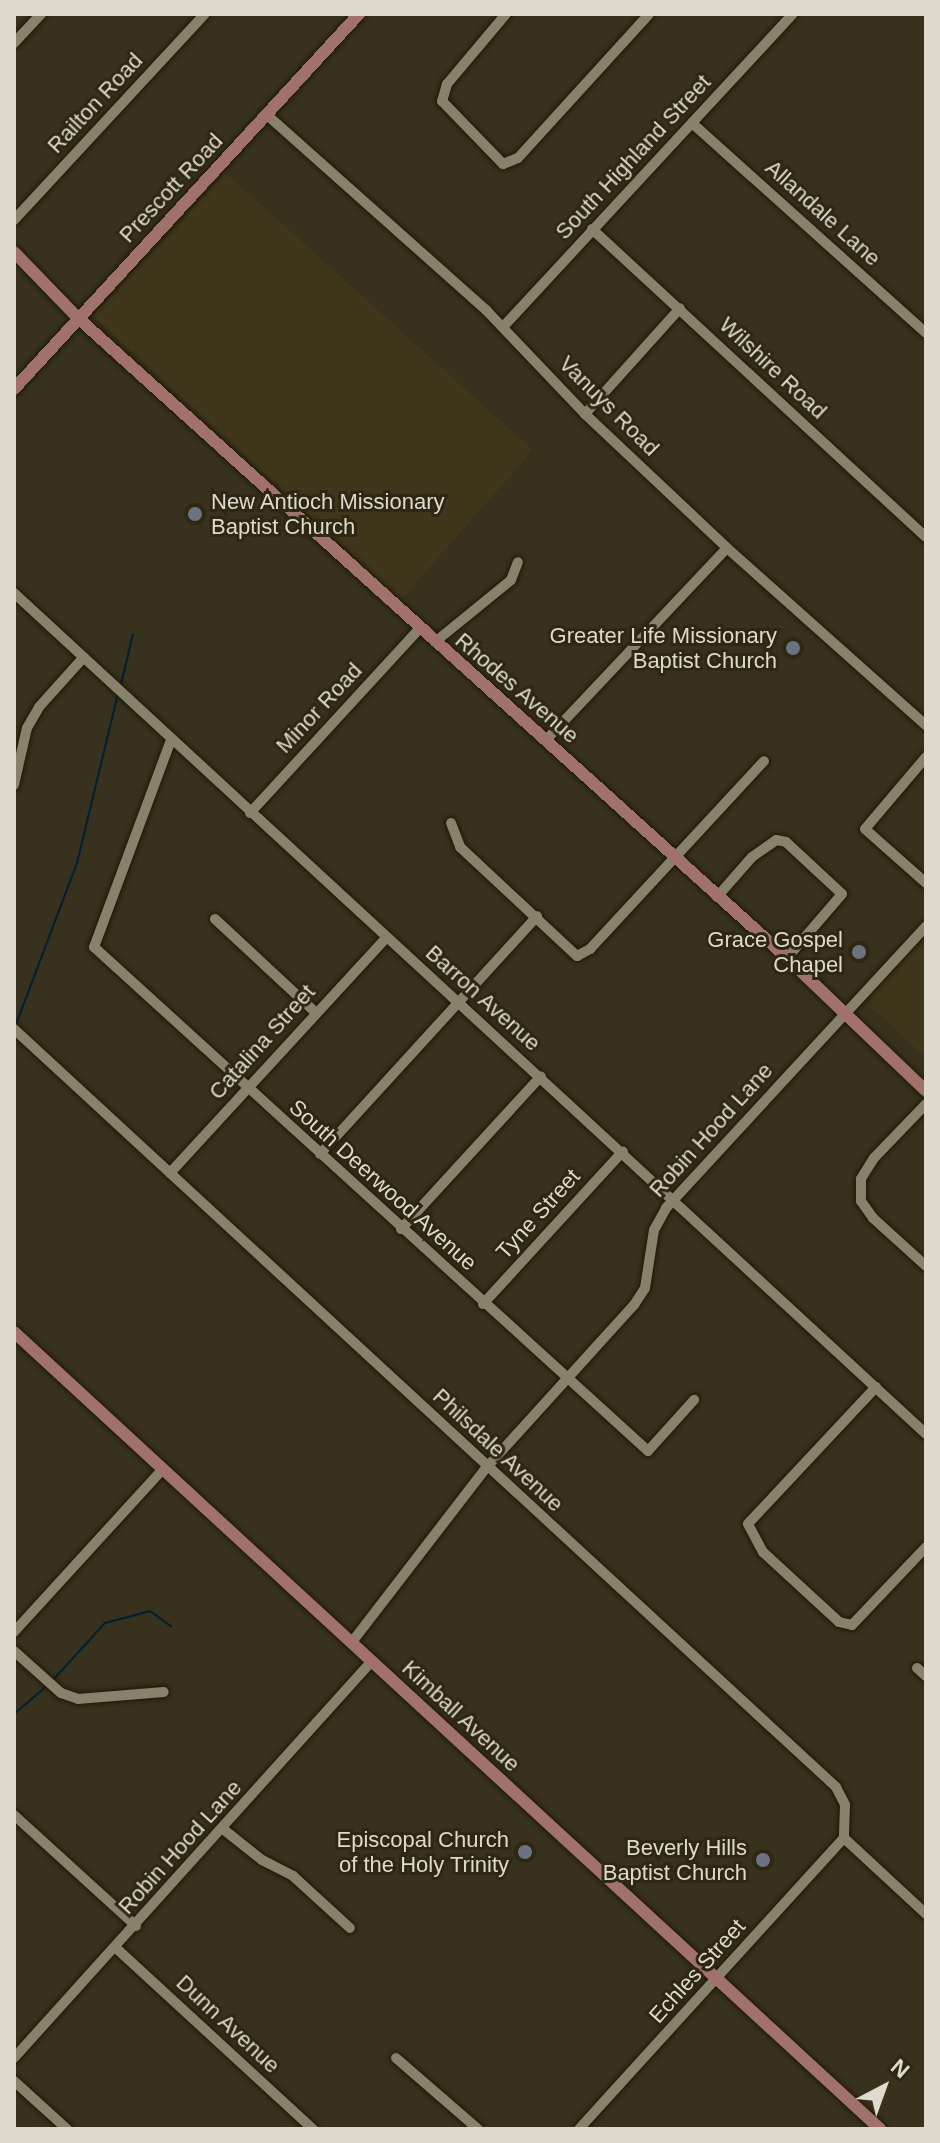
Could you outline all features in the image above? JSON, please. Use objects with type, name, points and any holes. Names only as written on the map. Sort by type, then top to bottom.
[{"type":"main road","name":"Prescott Road","points":[[14,389],[359,14]]},
{"type":"main road","points":[[14,252],[78,318]]},
{"type":"main road","name":"Rhodes Avenue","points":[[78,318],[418,630],[547,739],[787,958],[926,1091]]},
{"type":"main road","name":"Kimball Avenue","points":[[14,1332],[880,2129]]},
{"type":"street","points":[[14,43],[41,14]]},
{"type":"street","name":"Railton Road","points":[[14,220],[205,14]]},
{"type":"street","points":[[506,14],[447,84],[442,101],[503,164],[518,158],[649,14]]},
{"type":"street","name":"South Highland Street","points":[[503,327],[793,14]]},
{"type":"street","name":"Vanuys Road","points":[[266,114],[503,327],[585,414],[727,548],[926,725]]},
{"type":"street","name":"Allandale Lane","points":[[692,123],[926,333]]},
{"type":"street","name":"Wilshire Road","points":[[592,229],[926,537]]},
{"type":"street","points":[[585,414],[680,308]]},
{"type":"street","points":[[547,739],[727,548]]},
{"type":"street","points":[[435,642],[511,580],[518,562]]},
{"type":"street","name":"Barron Avenue","points":[[14,593],[386,938],[623,1151],[926,1434]]},
{"type":"street","name":"Minor Road","points":[[250,813],[418,630]]},
{"type":"street","points":[[14,785],[33,717],[84,657]]},
{"type":"street","name":"South Deerwood Avenue","points":[[171,740],[94,947],[648,1451],[694,1400]]},
{"type":"street","points":[[926,757],[865,829],[926,883]]},
{"type":"street","points":[[451,823],[460,847],[577,956],[590,949],[764,761]]},
{"type":"street","points":[[717,897],[752,857],[783,839],[842,894],[787,958]]},
{"type":"street","points":[[320,1154],[537,916]]},
{"type":"street","points":[[215,919],[315,1012]]},
{"type":"street","name":"Robin Hood Lane","points":[[352,1642],[487,1467],[645,1288],[654,1230],[674,1199],[926,926]]},
{"type":"street","name":"Catalina Street","points":[[170,1173],[386,938]]},
{"type":"street","name":"Philsdale Avenue","points":[[14,1029],[836,1787],[845,1805],[844,1838]]},
{"type":"street","points":[[401,1229],[541,1076]]},
{"type":"street","points":[[926,1104],[874,1158],[861,1179],[861,1201],[873,1218],[926,1266]]},
{"type":"street","name":"Tyne Street","points":[[483,1304],[623,1151]]},
{"type":"street","points":[[876,1387],[748,1524],[763,1552],[839,1622],[852,1625],[926,1547]]},
{"type":"street","points":[[14,1632],[162,1470]]},
{"type":"street","points":[[14,1651],[61,1693],[78,1699],[164,1692]]},
{"type":"street","name":"Robin Hood Lane","points":[[14,2058],[372,1661]]},
{"type":"street","points":[[917,1668],[926,1676]]},
{"type":"street","points":[[14,1815],[136,1926]]},
{"type":"street","points":[[223,1829],[262,1860],[293,1876],[350,1928]]},
{"type":"street","points":[[844,1838],[926,1914]]},
{"type":"street","name":"Echles Street","points":[[579,2129],[844,1838]]},
{"type":"street","name":"Dunn Avenue","points":[[116,1948],[313,2129]]},
{"type":"street","points":[[396,2058],[478,2129]]},
{"type":"street","points":[[14,2081],[67,2129]]},
{"type":"shaded area","points":[[226,173],[533,450],[401,600],[93,316]]},
{"type":"shaded area","points":[[926,934],[926,1058],[872,1008],[869,996]]},
{"type":"waterway","points":[[121,684],[133,634]]},
{"type":"waterway","points":[[15,1027],[77,863],[118,694]]},
{"type":"waterway","points":[[52,1681],[105,1623],[150,1611],[171,1626]]},
{"type":"waterway","points":[[14,1714],[48,1685]]},
{"type":"place","name":"New Antioch Missionary Baptist Church","points":[[195,514]]},
{"type":"place","name":"Greater Life Missionary Baptist Church","points":[[793,648]]},
{"type":"place","name":"Grace Gospel Chapel","points":[[859,952]]},
{"type":"place","name":"Episcopal Church of the Holy Trinity","points":[[525,1852]]},
{"type":"place","name":"Beverly Hills Baptist Church","points":[[763,1860]]}]
